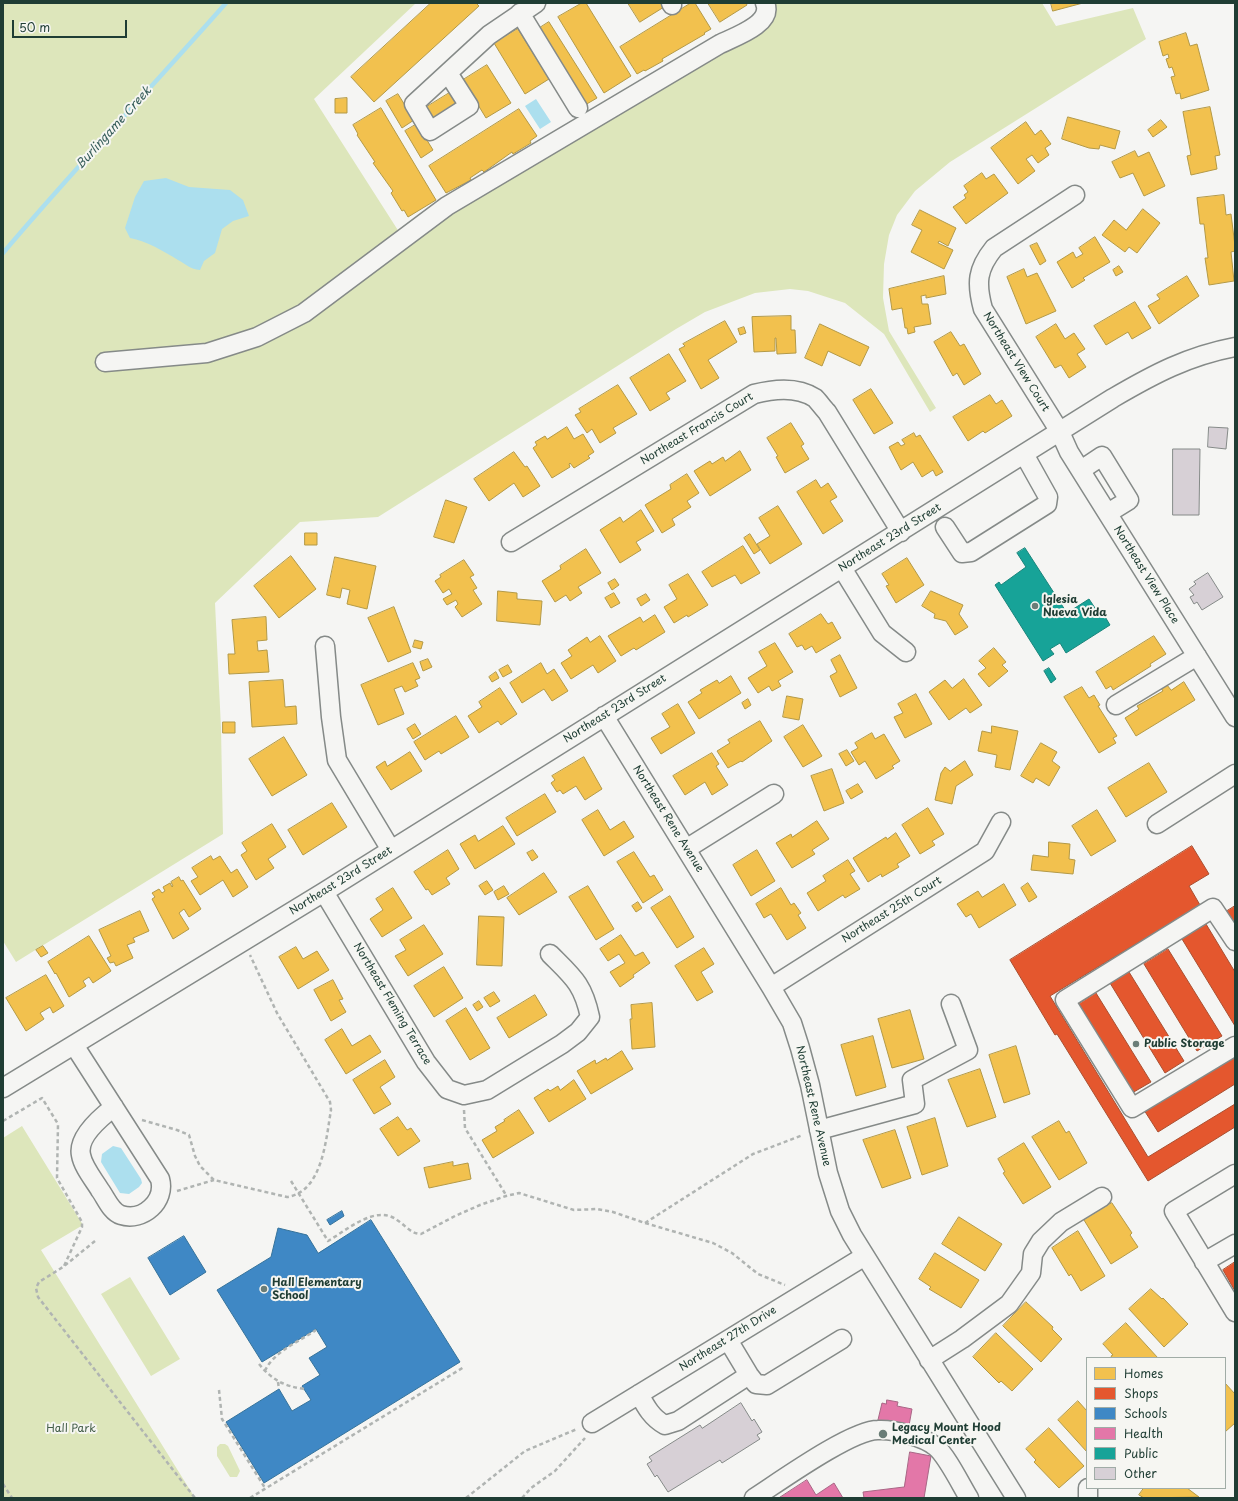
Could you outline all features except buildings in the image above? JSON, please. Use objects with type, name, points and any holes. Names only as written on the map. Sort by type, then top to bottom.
[{"type":"street","points":[[448,73],[489,34],[536,3]]},
{"type":"street","points":[[105,362],[207,353],[257,337],[304,313],[447,206],[720,44],[753,28],[762,21],[766,15],[765,3]]},
{"type":"street","points":[[520,13],[578,108]]},
{"type":"street","name":"Northeast View Court","points":[[1060,432],[983,309],[979,293],[979,275],[984,259],[994,248],[1075,195]]},
{"type":"street","name":"Northeast 23rd Street","points":[[3,1088],[244,942],[1119,395],[1169,367],[1206,353],[1235,347]]},
{"type":"street","name":"Northeast Francis Court","points":[[512,542],[754,394],[774,389],[795,391],[814,398],[827,412],[901,532]]},
{"type":"street","name":"Northeast View Place","points":[[1060,432],[1081,470],[1235,716]]},
{"type":"street","points":[[945,527],[962,553],[971,552],[1046,504],[1048,497],[1024,454]]},
{"type":"street","points":[[1081,470],[1102,456],[1129,500],[1108,513]]},
{"type":"street","points":[[842,568],[882,633],[906,652]]},
{"type":"street","points":[[325,646],[332,735],[337,760],[391,850]]},
{"type":"street","points":[[1116,706],[1197,656]]},
{"type":"street","name":"Northeast Rene Avenue","points":[[604,716],[772,986],[792,1023],[810,1085],[828,1173],[840,1211],[864,1256],[1016,1498]]},
{"type":"street","points":[[1157,824],[1235,774]]},
{"type":"street","points":[[686,850],[774,794]]},
{"type":"street","name":"Northeast 25th Court","points":[[772,986],[985,851],[1001,822]]},
{"type":"street","name":"Northeast Fleming Terrace","points":[[324,892],[426,1062],[447,1089],[464,1096]]},
{"type":"street","points":[[1235,941],[1213,908],[1065,1000],[1132,1108],[1235,1046]]},
{"type":"street","points":[[464,1096],[487,1090],[562,1044],[578,1032],[590,1017],[586,997],[575,980],[550,954]]},
{"type":"street","points":[[819,1130],[915,1104],[912,1080],[968,1050],[951,1004]]},
{"type":"street","points":[[74,1045],[114,1107],[160,1180],[162,1188],[161,1196],[156,1203],[143,1213],[130,1216],[120,1215],[113,1210],[84,1164],[80,1155],[81,1146],[90,1129],[114,1107]]},
{"type":"street","points":[[1235,1174],[1174,1211],[1235,1312]]},
{"type":"street","points":[[929,1360],[962,1339],[1009,1304],[1031,1273],[1033,1254],[1041,1241],[1061,1222],[1102,1198]]},
{"type":"street","points":[[1204,1262],[1235,1244]]},
{"type":"street","name":"Northeast 27th Drive","points":[[592,1423],[864,1256]]},
{"type":"street","points":[[728,1340],[756,1384],[767,1386],[842,1340]]},
{"type":"street","points":[[639,1394],[651,1414],[657,1421],[665,1425],[678,1421],[749,1375]]},
{"type":"street","points":[[754,1498],[836,1446],[867,1432],[878,1430],[923,1439],[936,1447],[969,1498]]},
{"type":"path","points":[[161,1196],[214,1180],[280,1196],[292,1196],[308,1187],[316,1176],[326,1136],[331,1106],[328,1098],[276,1013],[244,942]]},
{"type":"path","points":[[464,1096],[465,1128],[506,1196]]},
{"type":"path","points":[[3,1121],[42,1098],[58,1124],[56,1178],[82,1222],[82,1227],[63,1267]]},
{"type":"path","points":[[139,1119],[153,1125],[177,1130],[189,1135],[194,1156],[200,1166],[214,1180]]},
{"type":"path","points":[[645,1224],[753,1154],[819,1130]]},
{"type":"path","points":[[292,1181],[328,1241],[368,1217],[380,1214],[392,1216],[417,1234],[424,1234],[455,1216],[506,1196],[519,1193],[574,1210],[597,1209],[613,1212],[645,1224],[714,1243],[732,1252],[758,1274],[804,1293]]},
{"type":"path","points":[[95,1241],[63,1267],[39,1282],[36,1288],[38,1297],[195,1498]]},
{"type":"path","points":[[265,1371],[267,1366],[277,1356],[316,1330]]},
{"type":"path","points":[[259,1364],[278,1382],[304,1389]]},
{"type":"path","points":[[250,1498],[464,1367]]},
{"type":"path","points":[[278,1382],[279,1389]]},
{"type":"path","points":[[219,1390],[222,1419],[265,1488]]},
{"type":"path","points":[[466,1498],[525,1451],[592,1423]]},
{"type":"path","points":[[522,1498],[531,1488],[556,1471],[584,1441],[592,1423]]},
{"type":"path","points":[[3,1484],[12,1498]]},
{"type":"green space","points":[[3,3],[416,3],[314,99],[401,235],[773,3],[1042,3],[1056,26],[1133,8],[1146,39],[950,162],[915,191],[897,215],[889,235],[884,264],[883,298],[889,331],[936,408],[930,412],[884,334],[845,303],[808,291],[790,289],[755,293],[705,312],[676,329],[378,517],[300,522],[215,603],[221,728],[223,834],[16,962],[3,941]]},
{"type":"green space","name":"Hall Park","points":[[22,1126],[83,1225],[41,1250],[195,1498],[3,1498],[3,1138]]},
{"type":"green space","points":[[130,1277],[180,1359],[151,1376],[101,1294]]},
{"type":"green space","points":[[220,1444],[225,1444],[228,1446],[240,1471],[237,1477],[230,1477],[217,1456],[217,1447]]},
{"type":"water","points":[[536,99],[551,122],[540,129],[525,106]]},
{"type":"water","points":[[166,178],[189,187],[230,190],[243,200],[249,216],[233,221],[222,229],[215,253],[204,261],[200,270],[194,269],[149,244],[130,238],[125,228],[135,197],[144,181]]},
{"type":"water","points":[[113,1146],[121,1148],[141,1179],[142,1183],[139,1187],[129,1194],[120,1193],[101,1162],[102,1154]]},
{"type":"waterway","name":"Burlingame Creek","points":[[3,253],[226,3]]},
{"type":"place","name":"Iglesia Nueva Vida","points":[[1035,606]]},
{"type":"place","name":"Public Storage","points":[[1136,1044]]},
{"type":"place","name":"Hall Elementary School","points":[[264,1289]]},
{"type":"place","name":"Legacy Mount Hood Medical Center","points":[[883,1434]]}]
